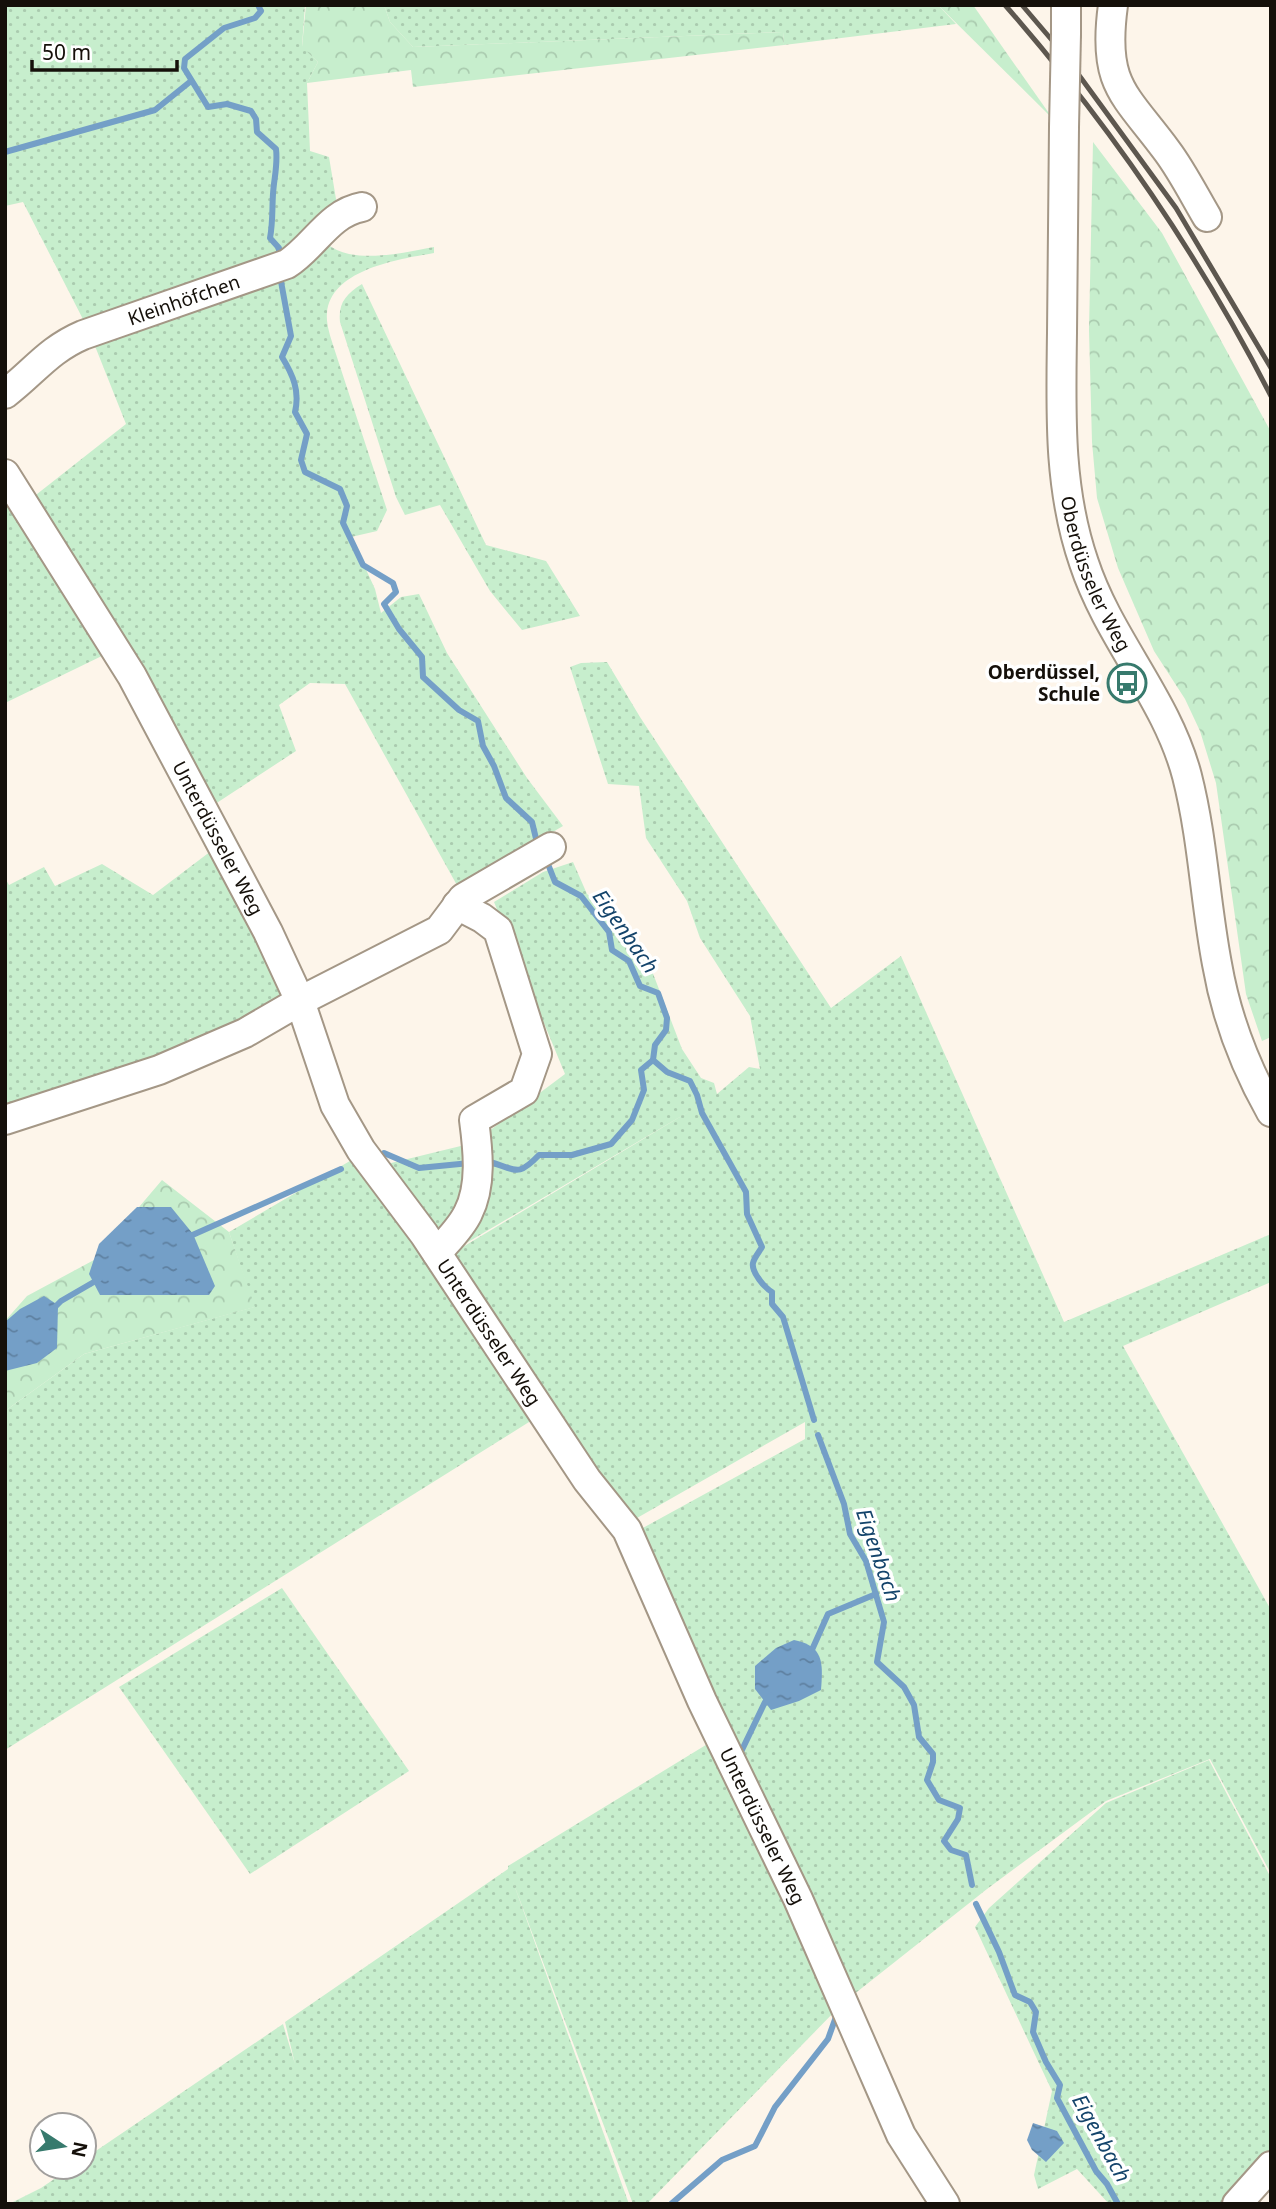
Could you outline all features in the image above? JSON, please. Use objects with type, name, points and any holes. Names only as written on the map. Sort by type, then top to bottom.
[{"type":"street","name":"Oberdüsseler Weg","points":[[1066,5],[1062,444],[1067,498],[1084,564],[1101,606],[1167,721],[1180,754],[1200,841],[1220,980],[1239,1042],[1271,1112]]},
{"type":"street","points":[[1113,5],[1109,35],[1111,63],[1115,75],[1127,101],[1168,152],[1206,217]]},
{"type":"street","name":"Kleinhöfchen","points":[[5,394],[47,355],[63,344],[287,264],[305,251],[342,213],[362,207]]},
{"type":"street","name":"Unterdüsseler Weg","points":[[5,474],[132,676],[268,932],[300,1001],[335,1105],[361,1150],[437,1253],[587,1480],[627,1530],[707,1710],[798,1899],[901,2135],[945,2204]]},
{"type":"street","points":[[5,1120],[159,1070],[246,1033],[300,1001],[439,930],[463,898],[543,852]]},
{"type":"street","points":[[437,1253],[467,1215],[476,1193],[478,1145],[474,1121],[524,1091],[537,1054],[498,930],[457,905]]},
{"type":"street","points":[[1237,2204],[1271,2166]]},
{"type":"green space","points":[[5,5],[305,5],[302,46],[318,62],[307,83],[310,151],[329,157],[338,211],[303,249],[88,329],[23,202],[5,206]]},
{"type":"green space","points":[[306,5],[384,5],[390,22],[413,47],[783,32],[784,45],[413,87],[411,70],[307,83],[318,62],[302,47]]},
{"type":"green space","points":[[384,5],[938,5],[956,24],[784,45],[783,32],[413,47],[390,22]]},
{"type":"green space","points":[[938,5],[973,5],[1053,119]]},
{"type":"green space","points":[[1093,142],[1162,233],[1271,432],[1271,1037],[1262,1041],[1246,994],[1216,783],[1200,731],[1185,699],[1154,651],[1118,568],[1097,498],[1092,442],[1089,330]]},
{"type":"green space","points":[[322,239],[332,248],[359,255],[375,256],[434,247],[434,253],[386,263],[354,276],[331,298],[327,313],[331,337],[387,510],[377,531],[351,537],[375,589],[381,613],[401,597],[419,594],[447,653],[527,778],[563,826],[458,887],[345,684],[310,683],[279,705],[296,751],[209,808],[32,498],[126,424],[91,336]]},
{"type":"green space","points":[[362,284],[486,545],[546,561],[580,616],[522,630],[490,591],[440,505],[405,515],[396,497],[340,322],[340,309],[344,300]]},
{"type":"green space","points":[[5,487],[108,653],[5,703]]},
{"type":"green space","points":[[607,662],[640,717],[831,1008],[901,956],[1064,1322],[1271,1234],[1271,1282],[1123,1346],[1271,1610],[1271,1874],[1210,1759],[1106,1801],[987,1889],[848,1999],[641,1529],[805,1439],[805,1422],[637,1518],[625,1510],[446,1257],[695,1108],[446,1255],[387,1164],[473,1143],[565,1074],[494,902],[543,872],[573,862],[587,894],[628,927],[647,958],[682,1049],[701,1078],[714,1083],[717,1094],[749,1067],[760,1069],[750,1016],[700,938],[687,901],[646,838],[639,786],[608,784],[570,667],[581,663]]},
{"type":"green space","points":[[215,848],[293,996],[210,1042],[190,1038],[183,1050],[5,1112],[5,878],[9,885],[44,867],[55,886],[102,864],[153,895]]},
{"type":"green space","points":[[355,1158],[537,1417],[5,1750],[5,1411],[84,1354],[254,1307],[229,1232]]},
{"type":"green space","points":[[162,1180],[229,1232],[255,1307],[84,1354],[5,1411],[5,1321],[27,1296],[94,1260]]},
{"type":"green space","points":[[282,1588],[409,1771],[250,1874],[119,1687]]},
{"type":"green space","points":[[714,1740],[839,2007],[647,2204],[633,2204],[512,1879],[629,2204],[9,2204],[51,2181],[98,2181],[98,2150],[283,2024],[295,2064],[285,2022],[508,1869],[508,1866]]},
{"type":"green space","points":[[1209,1760],[1271,1878],[1271,2151],[1231,2200],[1224,2204],[1109,2204],[1077,2169],[1038,2189],[1034,2175],[1052,2091],[975,1927],[989,1908],[1106,1803]]},
{"type":"water","points":[[137,1207],[171,1207],[193,1234],[215,1286],[209,1295],[100,1295],[89,1274],[99,1244]]},
{"type":"water","points":[[44,1296],[58,1305],[57,1348],[37,1363],[5,1371],[5,1322],[20,1309]]},
{"type":"water","points":[[794,1640],[811,1647],[820,1657],[821,1690],[771,1710],[755,1689],[755,1666],[776,1648]]},
{"type":"water","points":[[1033,2123],[1057,2131],[1064,2143],[1046,2162],[1032,2150],[1027,2140]]},
{"type":"waterway","name":"Eigenbach","points":[[258,5],[261,11],[255,18],[224,28],[185,59],[184,68],[208,107],[227,104],[251,111],[256,119],[257,132],[276,149],[270,238],[279,248],[279,259]]},
{"type":"waterway","points":[[5,152],[155,110],[191,81]]},
{"type":"waterway","name":"Eigenbach","points":[[280,276],[291,336],[282,357],[294,383],[297,397],[295,412],[307,434],[301,460],[305,472],[340,489],[347,506],[343,523],[363,565],[393,583],[396,592],[384,604],[399,629],[422,657],[423,677],[459,710],[478,721],[483,746],[506,798],[532,822],[538,847]]},
{"type":"waterway","name":"Eigenbach","points":[[546,859],[555,882],[581,896],[609,932],[612,950],[629,961],[640,986],[658,993],[667,1018],[666,1030],[655,1045],[653,1060],[667,1072],[690,1081],[702,1113],[746,1192],[747,1214],[762,1247],[754,1261],[754,1271],[772,1292],[772,1304],[783,1317],[814,1420]]},
{"type":"waterway","points":[[490,1162],[517,1170],[539,1155],[572,1155],[611,1144],[632,1120],[644,1090],[641,1070],[653,1060]]},
{"type":"waterway","points":[[384,1153],[419,1168],[470,1163]]},
{"type":"waterway","points":[[188,1237],[341,1169]]},
{"type":"waterway","points":[[53,1309],[61,1301],[99,1279]]},
{"type":"waterway","name":"Eigenbach","points":[[818,1435],[844,1504],[850,1534],[866,1561],[884,1622],[877,1662],[904,1687],[914,1705],[919,1737],[933,1754],[927,1780],[939,1800],[960,1808],[958,1819],[944,1841],[951,1850],[966,1855],[972,1885]]},
{"type":"waterway","points":[[811,1652],[828,1614],[876,1594]]},
{"type":"waterway","points":[[742,1758],[740,1754],[765,1702],[771,1696]]},
{"type":"waterway","name":"Eigenbach","points":[[976,1904],[999,1952],[1015,1995],[1030,2002],[1036,2012],[1033,2032],[1060,2085],[1057,2098],[1096,2171],[1118,2204]]},
{"type":"waterway","points":[[671,2204],[722,2160],[755,2146],[775,2107],[828,2039],[837,2014]]},
{"type":"railway","points":[[1005,5],[1080,96],[1150,192],[1214,292],[1271,396]]},
{"type":"railway","points":[[1022,5],[1062,52],[1176,208],[1271,368]]},
{"type":"place","name":"Oberdüssel, Schule","points":[[1127,683]]}]
